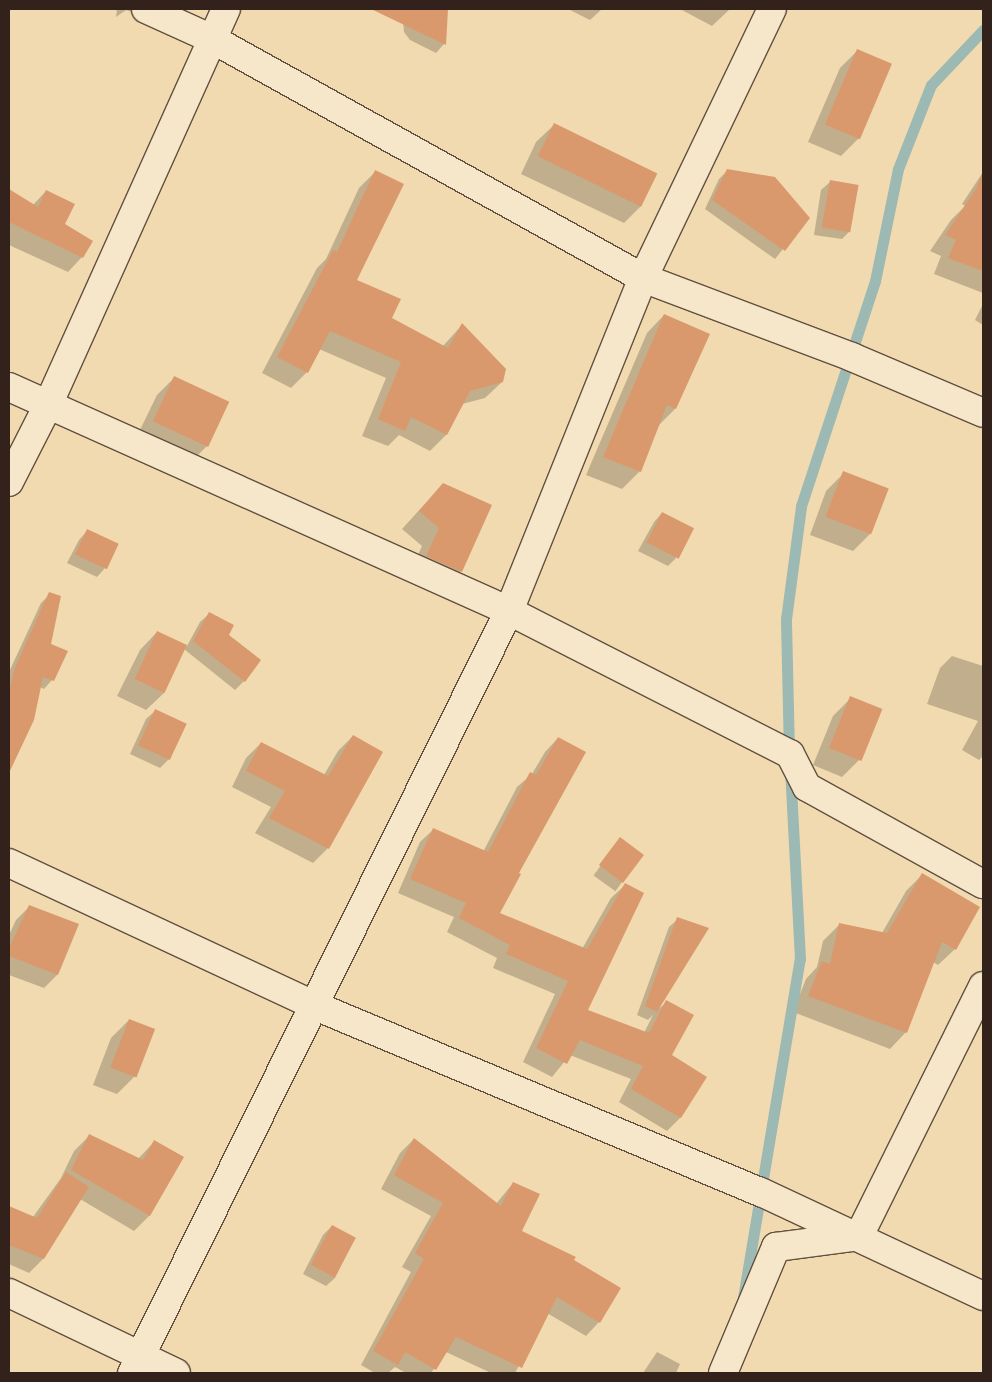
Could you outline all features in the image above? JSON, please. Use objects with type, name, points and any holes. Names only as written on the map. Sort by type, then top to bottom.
[{"type":"street","points":[[146,9],[212,38],[643,278],[852,357],[983,413]]},
{"type":"street","points":[[9,482],[48,405],[226,9]]},
{"type":"street","points":[[136,1365],[510,611],[643,278],[772,9]]},
{"type":"street","points":[[9,387],[510,611],[790,754],[807,788],[983,884]]},
{"type":"street","points":[[9,863],[313,1005],[761,1192],[859,1236],[983,1296]]},
{"type":"street","points":[[859,1236],[983,986]]},
{"type":"street","points":[[723,1373],[776,1247],[859,1236]]},
{"type":"street","points":[[9,1293],[136,1365],[176,1373]]},
{"type":"building","points":[[371,9],[448,9],[446,45]]},
{"type":"building","points":[[857,49],[892,64],[860,139],[825,124]]},
{"type":"building","points":[[554,123],[657,173],[641,207],[538,156]]},
{"type":"building","points":[[727,169],[775,177],[810,218],[785,251],[712,200]]},
{"type":"building","points":[[375,170],[404,184],[357,280],[401,299],[392,318],[448,348],[462,323],[506,369],[503,382],[470,391],[447,435],[411,417],[405,431],[378,419],[401,362],[330,331],[308,373],[277,357],[333,250],[337,252]]},
{"type":"building","points":[[982,174],[983,271],[948,258],[956,240],[945,235],[976,189]]},
{"type":"building","points":[[830,180],[859,185],[850,232],[822,227]]},
{"type":"building","points":[[9,189],[38,207],[46,190],[75,204],[65,224],[93,241],[83,258],[9,222]]},
{"type":"building","points":[[664,314],[710,334],[676,409],[667,405],[641,472],[603,457]]},
{"type":"building","points":[[174,376],[229,402],[208,447],[153,421]]},
{"type":"building","points":[[843,471],[889,489],[871,534],[825,517]]},
{"type":"building","points":[[443,483],[492,505],[462,572],[426,556],[439,528],[419,511]]},
{"type":"building","points":[[662,512],[694,528],[679,559],[647,542]]},
{"type":"building","points":[[87,529],[119,544],[107,569],[75,554]]},
{"type":"building","points":[[49,592],[61,596],[51,644],[68,651],[54,681],[43,677],[34,720],[9,773],[9,693],[14,670]]},
{"type":"building","points":[[209,612],[234,625],[229,635],[261,660],[245,682],[193,641]]},
{"type":"building","points":[[157,631],[187,645],[165,693],[135,679]]},
{"type":"building","points":[[850,696],[882,709],[861,761],[829,748]]},
{"type":"building","points":[[155,709],[187,724],[170,760],[138,745]]},
{"type":"building","points":[[353,735],[383,752],[329,849],[269,818],[285,791],[246,771],[261,742],[328,776]]},
{"type":"building","points":[[558,737],[586,752],[519,873],[521,874],[500,913],[587,949],[625,883],[644,893],[588,1010],[649,1033],[666,1000],[694,1015],[672,1055],[707,1077],[681,1118],[631,1089],[643,1066],[580,1040],[567,1064],[536,1048],[568,981],[506,954],[510,945],[459,918],[466,903],[410,879],[433,828],[488,852],[530,772],[536,775]]},
{"type":"building","points":[[620,837],[644,855],[623,883],[599,865]]},
{"type":"building","points":[[922,873],[980,907],[956,950],[942,942],[907,1033],[808,996],[822,961],[830,964],[839,923],[887,933]]},
{"type":"building","points":[[29,905],[79,924],[58,975],[9,956],[9,948]]},
{"type":"building","points":[[677,917],[709,928],[657,1012],[645,1006]]},
{"type":"building","points":[[129,1019],[155,1029],[137,1078],[110,1068]]},
{"type":"building","points":[[89,1134],[143,1160],[154,1140],[184,1157],[150,1216],[71,1170]]},
{"type":"building","points":[[414,1138],[501,1206],[513,1182],[540,1194],[522,1231],[576,1257],[574,1260],[621,1288],[600,1323],[557,1297],[522,1368],[456,1337],[436,1370],[405,1352],[398,1365],[373,1351],[424,1259],[415,1253],[443,1203],[394,1175]]},
{"type":"building","points":[[66,1172],[89,1187],[44,1259],[9,1245],[9,1206],[37,1218]]},
{"type":"building","points":[[332,1225],[356,1238],[335,1277],[311,1265]]},
{"type":"waterway","points":[[789,753],[786,619],[801,506],[875,281],[898,169],[931,85],[983,30]]},
{"type":"waterway","points":[[743,1298],[800,959],[790,769]]}]
